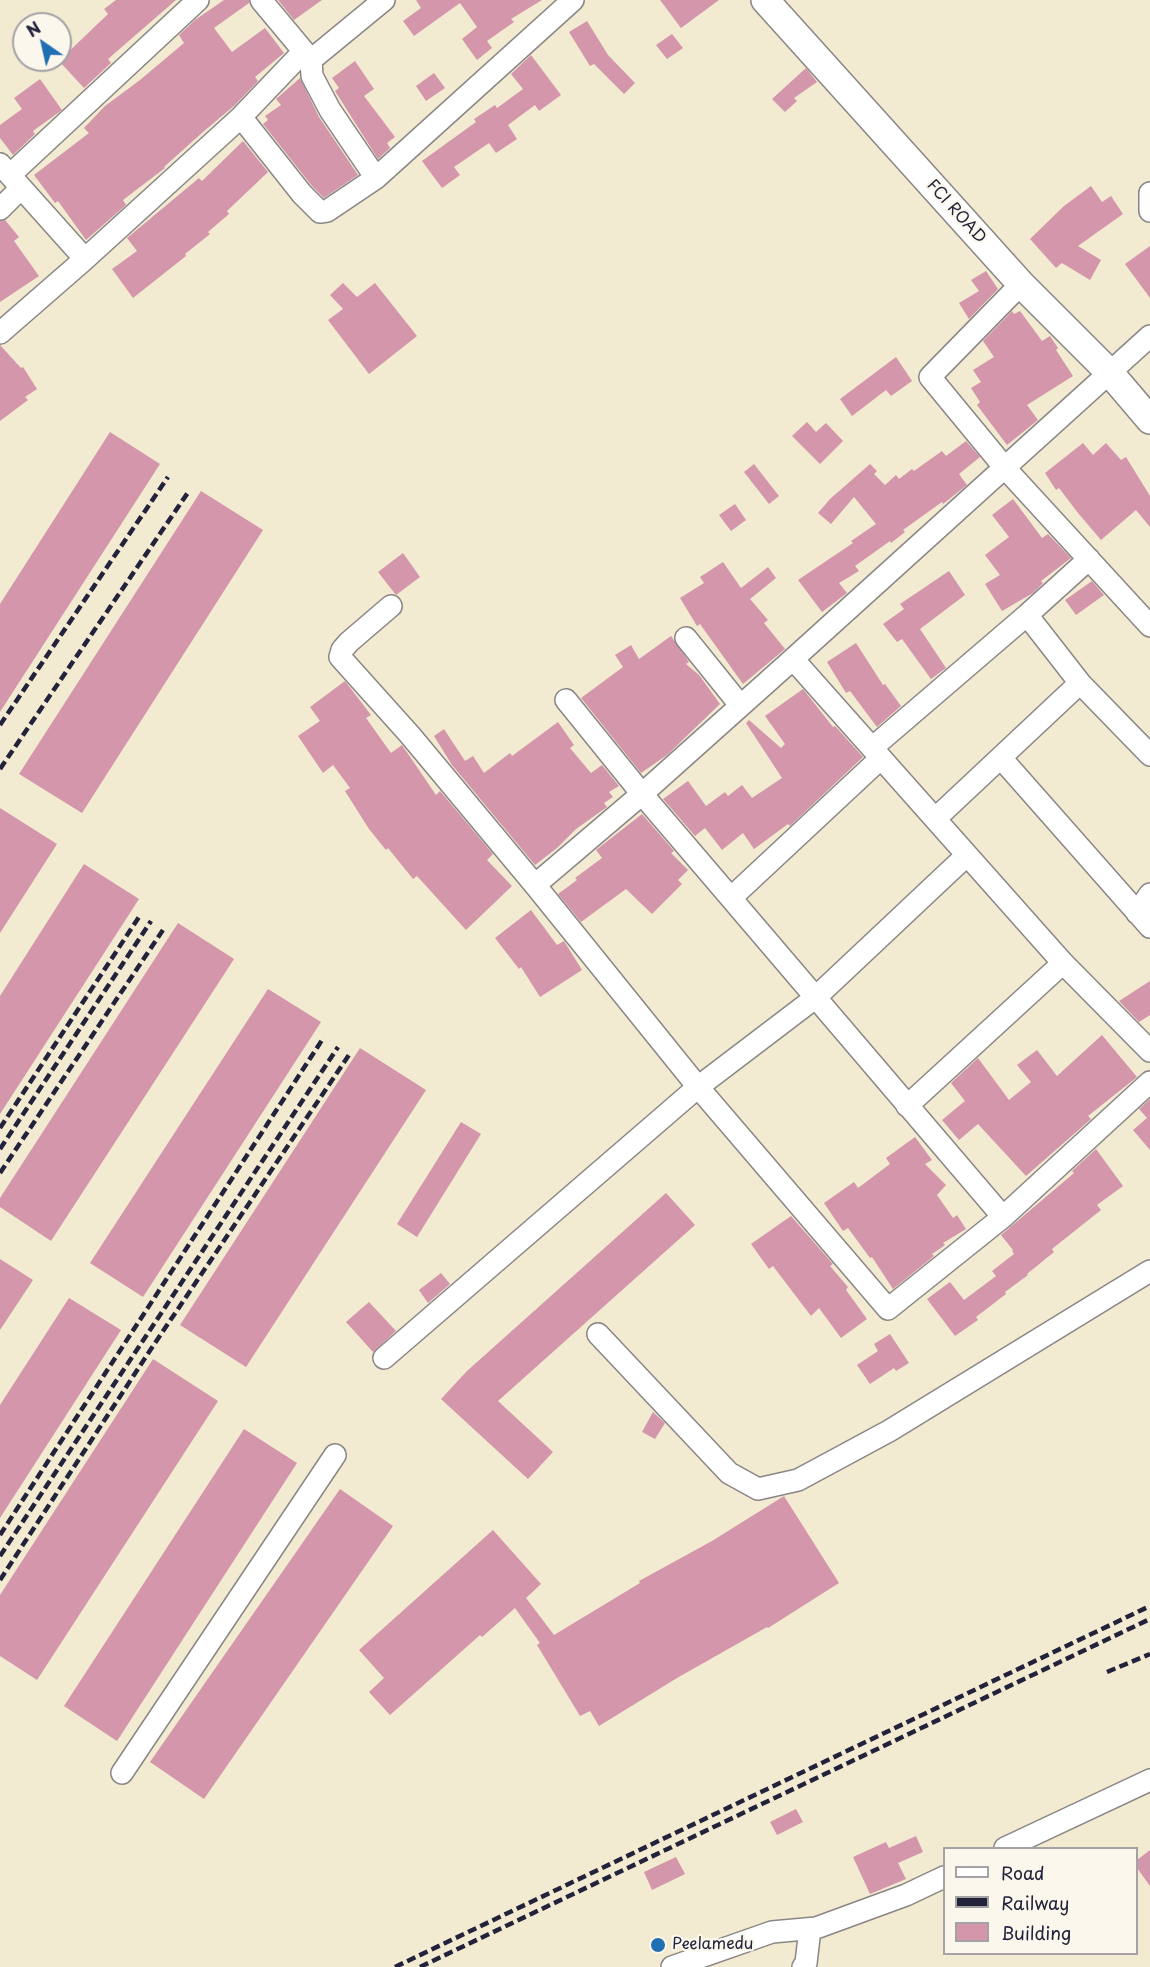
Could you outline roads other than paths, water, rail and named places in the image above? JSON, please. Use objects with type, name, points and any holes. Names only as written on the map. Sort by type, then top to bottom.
[{"type":"street","points":[[0,209],[10,176],[198,0]]},
{"type":"street","points":[[261,0],[307,56],[312,76],[330,110],[376,178]]},
{"type":"street","points":[[0,333],[85,259],[307,56],[384,0]]},
{"type":"street","points":[[241,117],[302,194],[320,212],[327,211],[376,178],[573,0]]},
{"type":"street","name":"FCI ROAD","points":[[765,0],[1021,284],[1110,373],[1150,420]]},
{"type":"street","points":[[10,176],[85,259]]},
{"type":"street","points":[[1150,193],[1150,211]]},
{"type":"street","points":[[1021,284],[930,378],[1005,468],[1150,626]]},
{"type":"street","points":[[535,885],[642,794],[1150,336]]},
{"type":"street","points":[[732,897],[876,753],[1089,559]]},
{"type":"street","points":[[391,606],[349,642],[342,650],[340,657],[410,735],[535,885],[698,1088],[888,1309],[1003,1217],[1150,1082]]},
{"type":"street","points":[[1027,615],[1080,683],[1150,755]]},
{"type":"street","points":[[686,638],[740,705]]},
{"type":"street","points":[[793,659],[1063,963],[1150,1051]]},
{"type":"street","points":[[935,819],[1080,683]]},
{"type":"street","points":[[566,700],[642,794],[1003,1217]]},
{"type":"street","points":[[1001,758],[1143,920]]},
{"type":"street","points":[[384,1358],[698,1088],[815,998],[967,855]]},
{"type":"street","points":[[1143,920],[1150,894]]},
{"type":"street","points":[[907,1106],[1063,963]]},
{"type":"street","points":[[598,1334],[729,1473],[758,1489],[798,1480],[889,1431],[1150,1271]]},
{"type":"street","points":[[122,1773],[334,1455]]},
{"type":"street","points":[[1007,1847],[1150,1780]]},
{"type":"street","points":[[672,1967],[772,1932],[810,1929],[906,1895],[943,1878]]},
{"type":"street","points":[[803,1967],[806,1963],[810,1929]]},
{"type":"railway","points":[[0,725],[168,477]]},
{"type":"railway","points":[[0,769],[189,491]]},
{"type":"railway","points":[[0,1128],[141,914]]},
{"type":"railway","points":[[0,1149],[151,921]]},
{"type":"railway","points":[[0,1173],[165,927]]},
{"type":"railway","points":[[0,1535],[324,1037]]},
{"type":"railway","points":[[0,1556],[338,1047]]},
{"type":"railway","points":[[0,1580],[151,1349],[351,1052]]},
{"type":"railway","points":[[395,1967],[1150,1606]]},
{"type":"railway","points":[[420,1967],[1150,1619]]},
{"type":"railway","points":[[1107,1672],[1150,1654]]},
{"type":"place","name":"Peelamedu","points":[[658,1945]]}]
